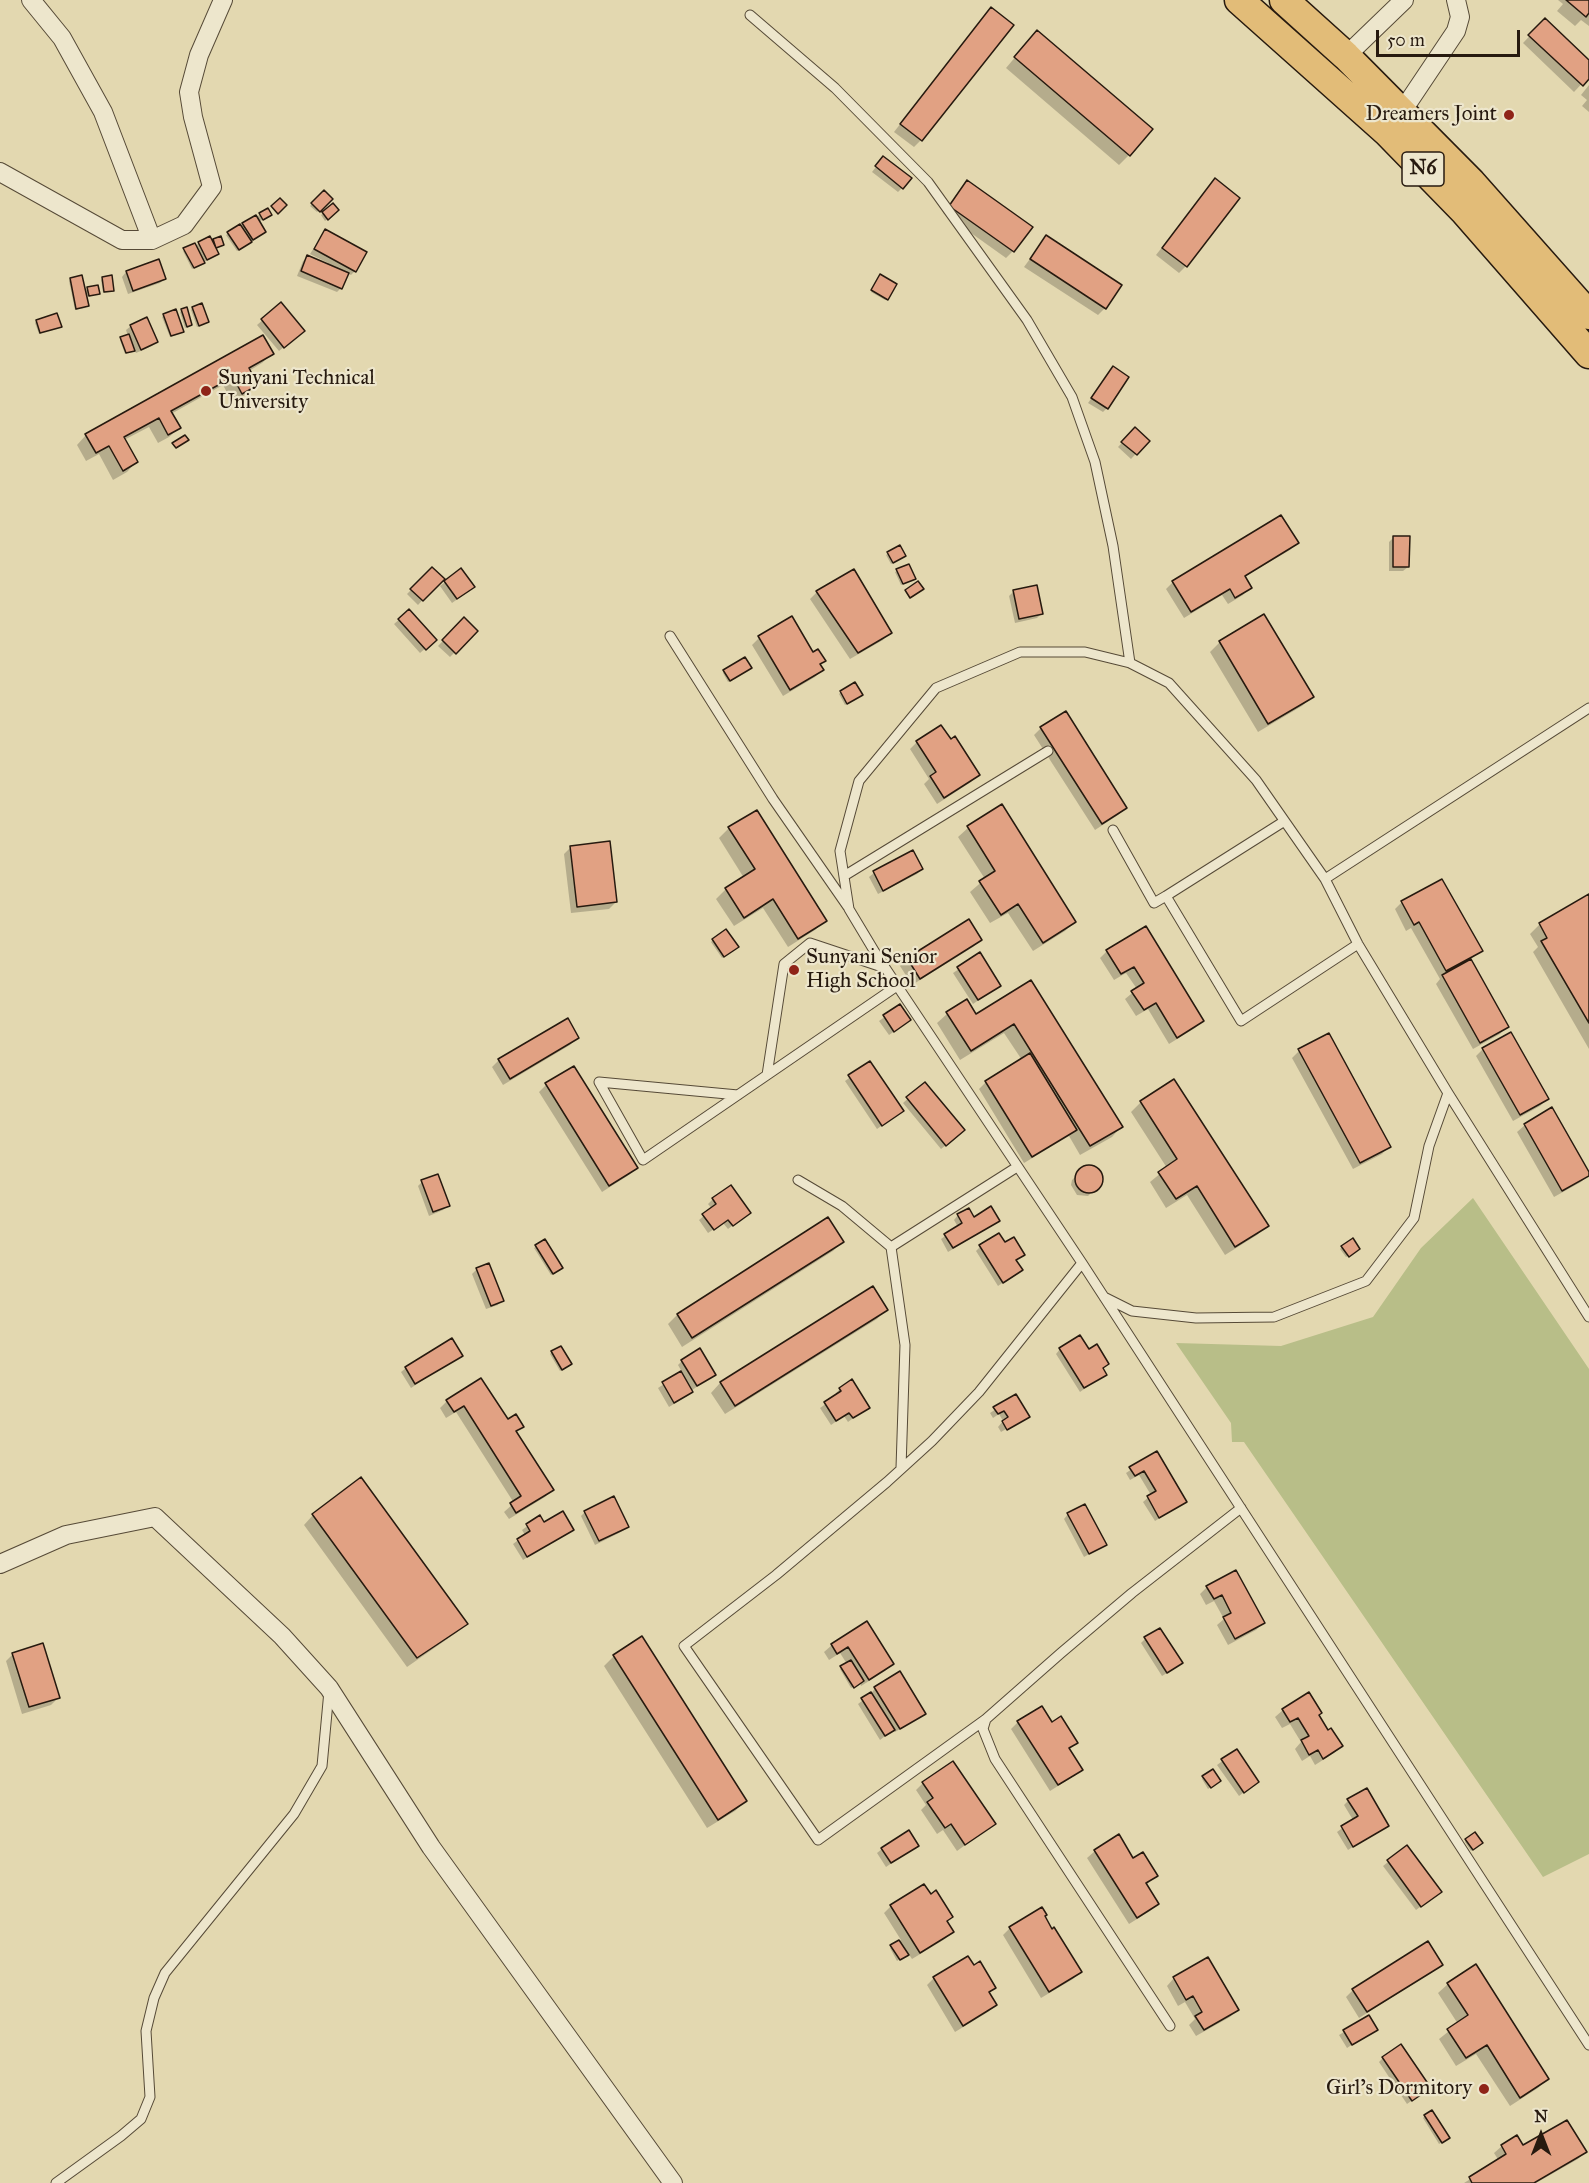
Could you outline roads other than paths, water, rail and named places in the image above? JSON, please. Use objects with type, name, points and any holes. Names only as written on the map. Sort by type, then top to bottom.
[{"type":"main road","name":"N6","points":[[1239,0],[1471,182],[1589,315]]},
{"type":"main road","name":"N6","points":[[1284,0],[1346,56],[1466,212],[1589,354]]},
{"type":"street","points":[[31,0],[62,38],[103,112],[152,240]]},
{"type":"street","points":[[0,172],[122,240],[152,240],[184,225],[212,187],[193,117],[189,92],[199,54],[223,0]]},
{"type":"street","points":[[1346,56],[1404,0]]},
{"type":"street","points":[[1395,122],[1456,31],[1460,17],[1456,0]]},
{"type":"street","points":[[0,1564],[66,1535],[155,1517],[282,1636],[329,1688],[431,1847],[673,2183]]},
{"type":"lane","points":[[750,15],[835,88],[928,182],[1027,320],[1072,397],[1095,462],[1113,546],[1130,663]]},
{"type":"lane","points":[[670,636],[773,799],[849,909],[885,968],[1082,1263],[1589,2045]]},
{"type":"lane","points":[[849,909],[840,851],[859,781],[936,688],[1020,652],[1085,652],[1130,663],[1169,683],[1256,780],[1325,879],[1358,944],[1448,1093],[1589,1317]]},
{"type":"lane","points":[[1325,879],[1589,708]]},
{"type":"lane","points":[[844,876],[1048,751]]},
{"type":"lane","points":[[1113,830],[1154,903],[1284,822]]},
{"type":"lane","points":[[1166,896],[1241,1021],[1358,944]]},
{"type":"lane","points":[[767,1076],[784,964],[810,943],[885,968]]},
{"type":"lane","points":[[738,1095],[599,1082],[643,1160],[767,1076],[897,986]]},
{"type":"lane","points":[[1104,1297],[1132,1311],[1196,1318],[1274,1317],[1366,1281],[1414,1218],[1429,1146],[1448,1093]]},
{"type":"lane","points":[[891,1247],[1017,1167]]},
{"type":"lane","points":[[798,1180],[842,1206],[891,1247],[905,1345],[901,1468]]},
{"type":"lane","points":[[1082,1263],[979,1392],[901,1468],[776,1575],[684,1646],[818,1840],[986,1719],[1132,1593],[1241,1508]]},
{"type":"lane","points":[[56,2183],[141,2119],[150,2097],[146,2031],[154,1998],[165,1973],[294,1814],[322,1766],[329,1688]]},
{"type":"lane","points":[[986,1719],[983,1729],[995,1760],[1170,2026]]},
{"type":"place","name":"Dreamers Joint","points":[[1509,115]]},
{"type":"place","name":"Sunyani Technical University","points":[[206,391]]},
{"type":"place","name":"Sunyani Senior High School","points":[[794,970]]},
{"type":"place","name":"Girl's Dormitory","points":[[1484,2089]]}]
